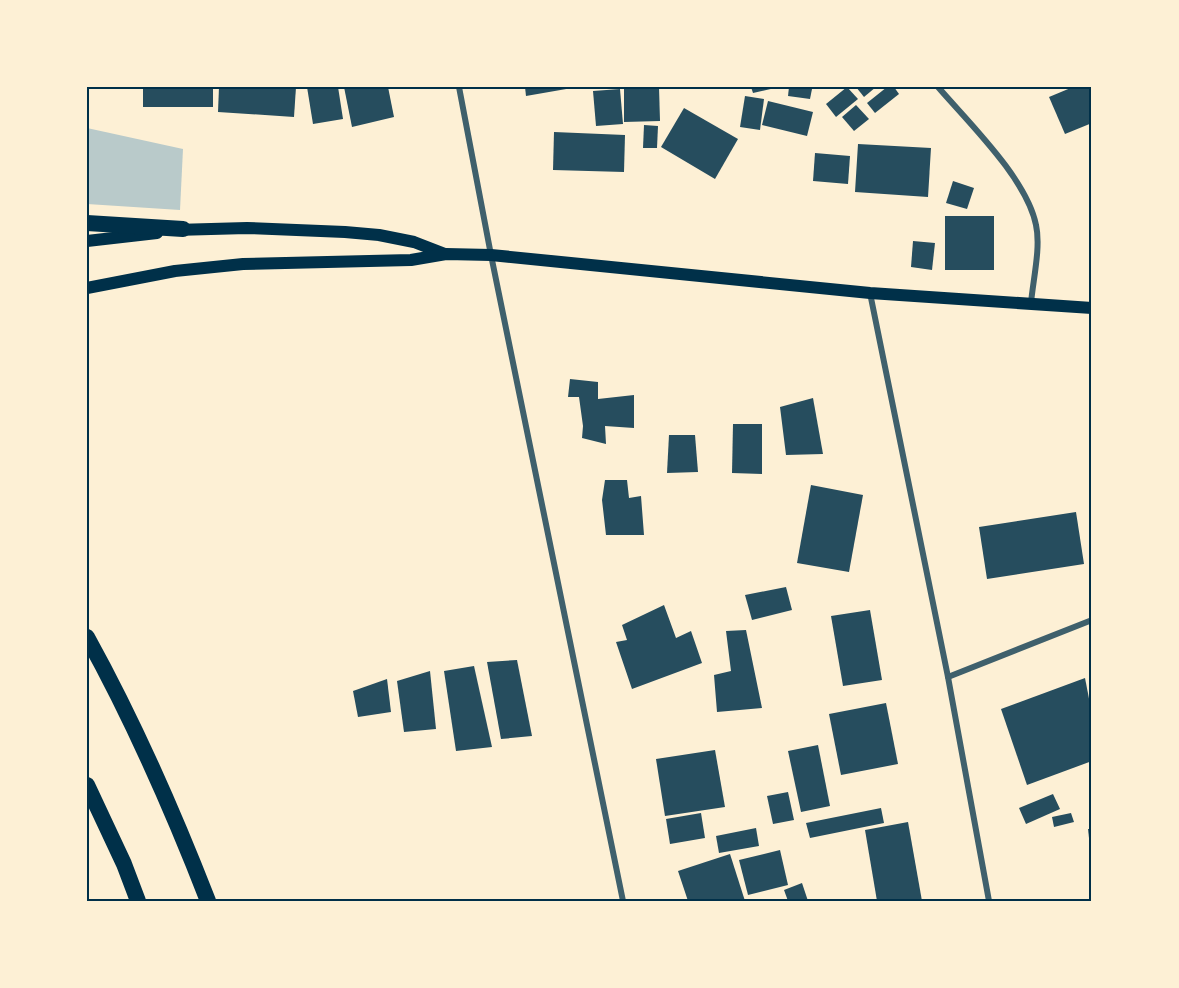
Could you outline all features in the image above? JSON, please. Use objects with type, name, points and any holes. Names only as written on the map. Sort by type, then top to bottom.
[{"type":"highway","points":[[87,223],[183,230]]},
{"type":"highway","points":[[87,637],[119,694],[181,833],[208,901]]},
{"type":"highway","points":[[87,785],[124,864],[138,901]]},
{"type":"main road","points":[[87,242],[183,230],[247,228],[379,235],[414,242],[446,254]]},
{"type":"main road","points":[[87,288],[175,271],[243,264],[411,260],[446,254],[491,255],[870,293],[1092,308]]},
{"type":"street","points":[[459,87],[491,255],[623,901]]},
{"type":"street","points":[[938,87],[1012,174],[1029,200],[1037,227],[1031,303]]},
{"type":"street","points":[[870,293],[948,677],[989,901]]},
{"type":"street","points":[[948,677],[1092,620]]},
{"type":"shaded area","points":[[87,128],[183,149],[180,210],[87,204]]},
{"type":"building","points":[[143,87],[213,87],[213,107],[143,107]]},
{"type":"building","points":[[219,87],[296,87],[294,117],[218,112]]},
{"type":"building","points":[[307,87],[338,87],[343,119],[313,124]]},
{"type":"building","points":[[344,87],[388,87],[394,117],[352,127]]},
{"type":"building","points":[[525,87],[572,87],[572,88],[526,96]]},
{"type":"building","points":[[624,87],[659,87],[660,121],[624,122]]},
{"type":"building","points":[[751,87],[775,87],[775,88],[753,93]]},
{"type":"building","points":[[789,87],[812,89],[810,99],[788,96]]},
{"type":"building","points":[[847,87],[858,99],[836,117],[826,104]]},
{"type":"building","points":[[856,87],[876,87],[864,97]]},
{"type":"building","points":[[887,87],[894,87],[899,94],[875,113],[867,103]]},
{"type":"building","points":[[1073,87],[1092,87],[1092,123],[1065,134],[1049,97]]},
{"type":"building","points":[[620,89],[623,124],[596,126],[593,91]]},
{"type":"building","points":[[745,96],[764,99],[760,130],[740,127]]},
{"type":"building","points":[[768,101],[813,112],[807,136],[762,125]]},
{"type":"building","points":[[856,105],[869,119],[854,131],[842,117]]},
{"type":"building","points":[[684,108],[738,139],[715,179],[661,147]]},
{"type":"building","points":[[644,125],[658,126],[657,148],[643,148]]},
{"type":"building","points":[[554,132],[625,135],[624,172],[553,170]]},
{"type":"building","points":[[858,144],[931,148],[928,197],[855,192]]},
{"type":"building","points":[[815,153],[850,156],[848,184],[813,181]]},
{"type":"building","points":[[953,181],[974,188],[967,209],[946,203]]},
{"type":"building","points":[[945,216],[994,216],[994,270],[945,270]]},
{"type":"building","points":[[913,241],[935,243],[932,270],[911,267]]},
{"type":"building","points":[[570,379],[598,382],[598,399],[634,395],[634,428],[605,426],[606,444],[582,438],[583,426],[579,397],[568,397]]},
{"type":"building","points":[[813,398],[823,454],[786,455],[780,407]]},
{"type":"building","points":[[733,424],[762,424],[762,474],[732,473]]},
{"type":"building","points":[[669,435],[695,435],[698,472],[667,473]]},
{"type":"building","points":[[605,480],[627,480],[629,498],[641,496],[644,535],[606,535],[602,500]]},
{"type":"building","points":[[811,485],[863,495],[849,572],[797,563]]},
{"type":"building","points":[[1076,512],[1084,564],[987,579],[979,527]]},
{"type":"building","points":[[786,587],[792,610],[752,620],[745,595]]},
{"type":"building","points":[[664,605],[676,638],[691,631],[702,663],[632,689],[616,642],[627,640],[622,625]]},
{"type":"building","points":[[870,610],[882,680],[843,686],[831,616]]},
{"type":"building","points":[[746,630],[762,708],[717,712],[714,675],[731,671],[726,631]]},
{"type":"building","points":[[517,660],[532,736],[501,739],[487,662]]},
{"type":"building","points":[[474,666],[492,747],[456,751],[444,671]]},
{"type":"building","points":[[430,671],[436,729],[404,732],[397,681]]},
{"type":"building","points":[[1085,678],[1092,714],[1092,761],[1027,785],[1001,709]]},
{"type":"building","points":[[387,679],[391,712],[358,717],[353,691]]},
{"type":"building","points":[[886,703],[898,764],[841,775],[829,714]]},
{"type":"building","points":[[818,745],[830,806],[801,812],[788,751]]},
{"type":"building","points":[[715,750],[725,807],[665,816],[656,759]]},
{"type":"building","points":[[788,792],[794,820],[773,824],[767,796]]},
{"type":"building","points":[[1053,794],[1060,809],[1026,824],[1019,808]]},
{"type":"building","points":[[881,808],[884,823],[810,838],[806,823]]},
{"type":"building","points":[[701,813],[705,838],[670,844],[666,819]]},
{"type":"building","points":[[1071,813],[1074,822],[1054,827],[1052,817]]},
{"type":"building","points":[[908,822],[922,901],[877,901],[865,830]]},
{"type":"building","points":[[756,828],[759,846],[719,853],[716,836]]},
{"type":"building","points":[[1088,829],[1092,829],[1092,847],[1090,847]]},
{"type":"building","points":[[780,850],[788,885],[748,895],[739,860]]},
{"type":"building","points":[[730,854],[745,901],[688,901],[678,871]]},
{"type":"building","points":[[802,883],[808,901],[788,901],[784,890]]}]
